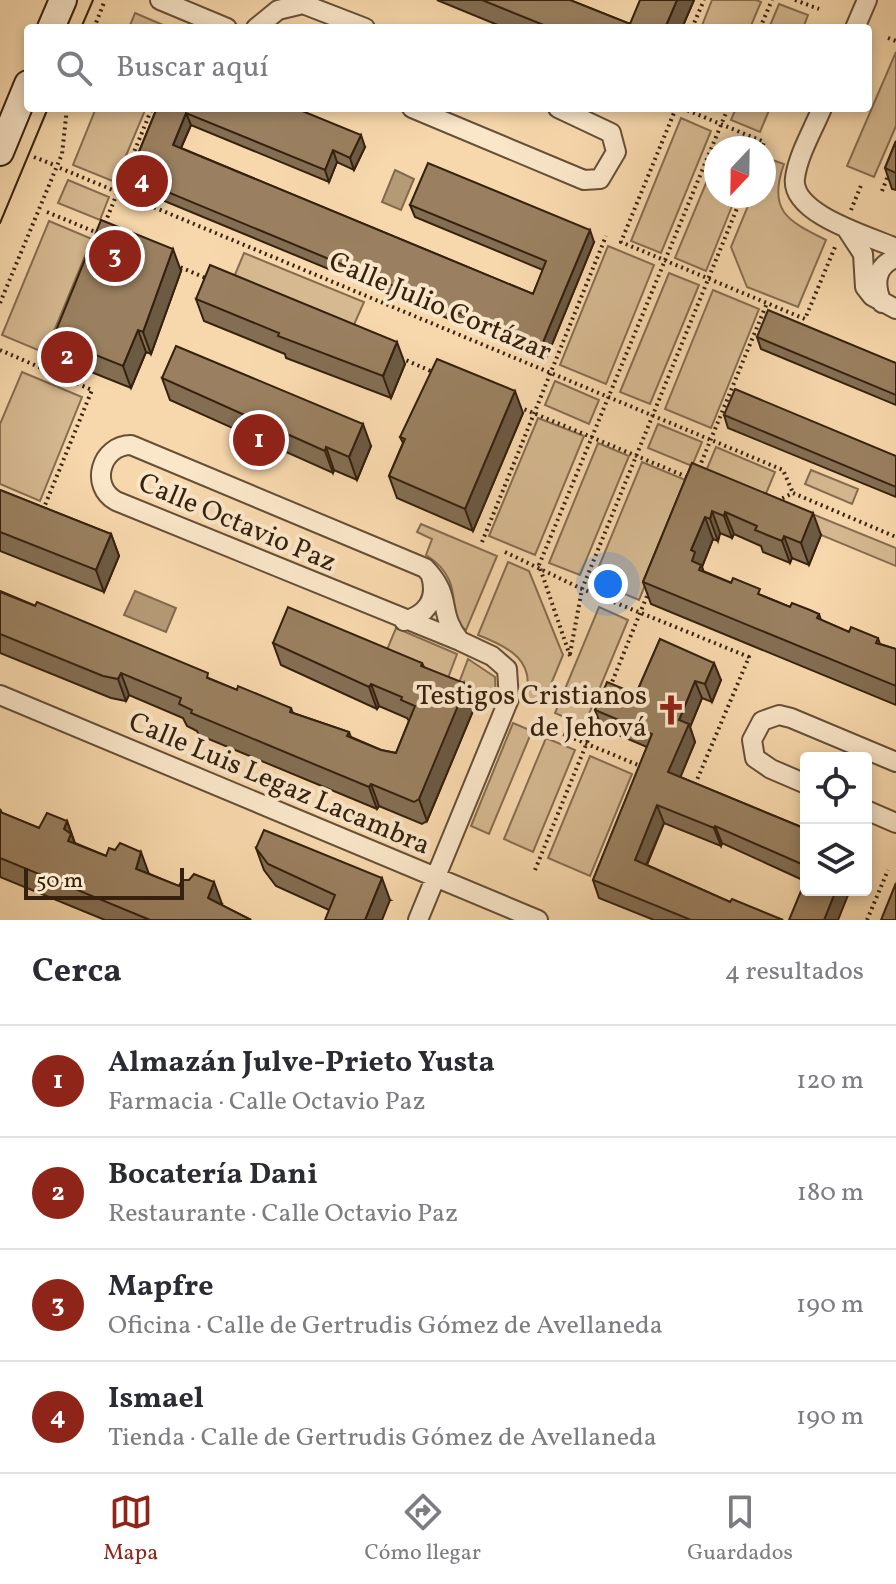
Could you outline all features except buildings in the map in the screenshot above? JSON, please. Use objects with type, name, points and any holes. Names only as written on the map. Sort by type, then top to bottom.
[{"type":"main road","points":[[53,24],[64,0]]},
{"type":"main road","points":[[0,152],[24,94]]},
{"type":"street","points":[[160,0],[217,24]]},
{"type":"street","points":[[857,24],[867,0]]},
{"type":"street","points":[[283,24],[295,5]]},
{"type":"street","points":[[261,24],[278,10],[295,5],[312,6],[355,24]]},
{"type":"street","points":[[422,112],[584,180],[600,179],[616,152],[611,133],[566,112]]},
{"type":"street","points":[[820,112],[797,171],[795,190],[805,206],[896,248]]},
{"type":"street","points":[[844,226],[863,254],[865,287],[889,306]]},
{"type":"street","points":[[889,306],[876,284],[882,266],[896,258]]},
{"type":"street","name":"Calle Octavio Paz","points":[[418,920],[511,688],[507,669],[501,662],[460,641],[404,621],[116,501],[104,492],[101,483],[108,454],[115,447],[131,445],[418,564],[430,573]]},
{"type":"street","points":[[404,621],[428,608],[434,588],[430,573]]},
{"type":"street","points":[[430,573],[444,594],[447,625],[460,641]]},
{"type":"street","name":"Calle Luis Legaz Lacambra","points":[[0,695],[538,920]]},
{"type":"street","points":[[800,781],[755,758],[752,740],[762,721],[779,715],[791,718],[896,762]]},
{"type":"street","points":[[872,813],[896,823]]},
{"type":"path","points":[[96,24],[105,0]]},
{"type":"path","points":[[694,24],[704,0]]},
{"type":"path","points":[[762,24],[772,0]]},
{"type":"path","points":[[795,0],[819,9]]},
{"type":"path","points":[[888,38],[896,41]]},
{"type":"path","points":[[0,303],[62,154],[67,112]]},
{"type":"path","points":[[95,248],[150,112]]},
{"type":"path","points":[[674,112],[621,242],[805,319],[862,183]]},
{"type":"path","points":[[692,112],[750,136]]},
{"type":"path","points":[[726,112],[539,565],[570,656],[582,589],[737,208]]},
{"type":"path","points":[[34,157],[54,165]]},
{"type":"path","name":"Calle Julio Cortázar","points":[[60,168],[783,470],[793,493],[896,537]]},
{"type":"path","points":[[882,191],[891,168]]},
{"type":"path","points":[[47,212],[100,234]]},
{"type":"path","points":[[482,542],[606,236]]},
{"type":"path","points":[[174,265],[218,283]]},
{"type":"path","points":[[689,493],[767,303]]},
{"type":"path","points":[[46,370],[62,329]]},
{"type":"path","points":[[0,350],[92,390],[41,515]]},
{"type":"path","points":[[394,356],[438,374]]},
{"type":"path","points":[[512,404],[695,480]]},
{"type":"path","points":[[773,503],[793,493]]},
{"type":"path","points":[[505,552],[539,565],[582,589],[749,657],[693,788],[681,783]]},
{"type":"path","points":[[535,870],[651,586]]},
{"type":"path","points":[[541,725],[644,768],[639,782]]},
{"type":"path","points":[[867,920],[888,870]]},
{"type":"shaded area","points":[[712,0],[761,2],[752,24],[703,24]]},
{"type":"shaded area","points":[[779,4],[808,15],[805,24],[771,24]]},
{"type":"shaded area","points":[[135,13],[161,24],[131,24]]},
{"type":"shaded area","points":[[896,52],[896,126],[874,177],[847,166]]},
{"type":"shaded area","points":[[94,112],[144,112],[115,182],[73,165]]},
{"type":"shaded area","points":[[734,112],[768,112],[760,132],[731,120]]},
{"type":"shaded area","points":[[681,118],[711,131],[709,136],[704,136],[704,148],[661,253],[631,241]]},
{"type":"shaded area","points":[[776,161],[784,164],[778,193],[784,212],[801,227],[826,240],[798,307],[747,287],[731,247],[747,208],[776,208]]},
{"type":"shaded area","points":[[395,170],[414,179],[401,210],[382,202]]},
{"type":"shaded area","points":[[68,180],[109,197],[100,220],[58,203]]},
{"type":"shaded area","points":[[704,188],[704,208],[731,208],[706,271],[675,258]]},
{"type":"shaded area","points":[[49,221],[92,239],[45,353],[2,335]]},
{"type":"shaded area","points":[[608,246],[654,265],[606,384],[560,365]]},
{"type":"shaded area","points":[[244,253],[364,302],[353,327],[234,277]]},
{"type":"shaded area","points":[[669,273],[699,285],[650,404],[620,392]]},
{"type":"shaded area","points":[[713,290],[759,309],[711,428],[665,409]]},
{"type":"shaded area","points":[[22,372],[82,397],[40,501],[0,484],[0,424]]},
{"type":"shaded area","points":[[555,381],[599,400],[589,424],[545,405]]},
{"type":"shaded area","points":[[538,418],[584,436],[535,555],[489,536]]},
{"type":"shaded area","points":[[658,424],[702,442],[692,466],[648,448]]},
{"type":"shaded area","points":[[598,443],[629,456],[580,575],[549,563]]},
{"type":"shaded area","points":[[716,447],[775,472],[765,496],[706,471]]},
{"type":"shaded area","points":[[642,462],[688,481],[639,600],[593,581]]},
{"type":"shaded area","points":[[811,470],[858,489],[852,504],[805,484]]},
{"type":"shaded area","points":[[795,507],[896,548],[896,566],[821,535]]},
{"type":"shaded area","points":[[421,524],[497,556],[466,630],[456,616],[447,576],[426,555],[432,539],[417,532]]},
{"type":"shaded area","points":[[508,562],[529,571],[563,655],[542,706],[525,699],[527,675],[518,657],[478,635]]},
{"type":"shaded area","points":[[135,591],[176,608],[166,632],[124,615]]},
{"type":"shaded area","points":[[599,607],[628,620],[584,726],[555,713]]},
{"type":"shaded area","points":[[396,628],[457,654],[448,678],[386,652]]},
{"type":"shaded area","points":[[468,659],[495,677],[496,699],[459,683]]},
{"type":"shaded area","points":[[513,723],[532,731],[489,834],[471,826]]},
{"type":"shaded area","points":[[546,738],[575,750],[533,852],[504,839]]},
{"type":"shaded area","points":[[590,756],[632,774],[590,876],[548,858]]},
{"type":"tram line","points":[[83,24],[93,0]]},
{"type":"tram line","points":[[0,223],[46,112]]},
{"type":"place","name":"Ismael","points":[[142,181]]},
{"type":"place","name":"Mapfre","points":[[115,256]]},
{"type":"place","name":"Bocatería Dani","points":[[67,357]]},
{"type":"place","name":"Almazán Julve-Prieto Yusta","points":[[259,440]]},
{"type":"place","name":"Testigos Cristianos de Jehová","points":[[671,710]]}]
